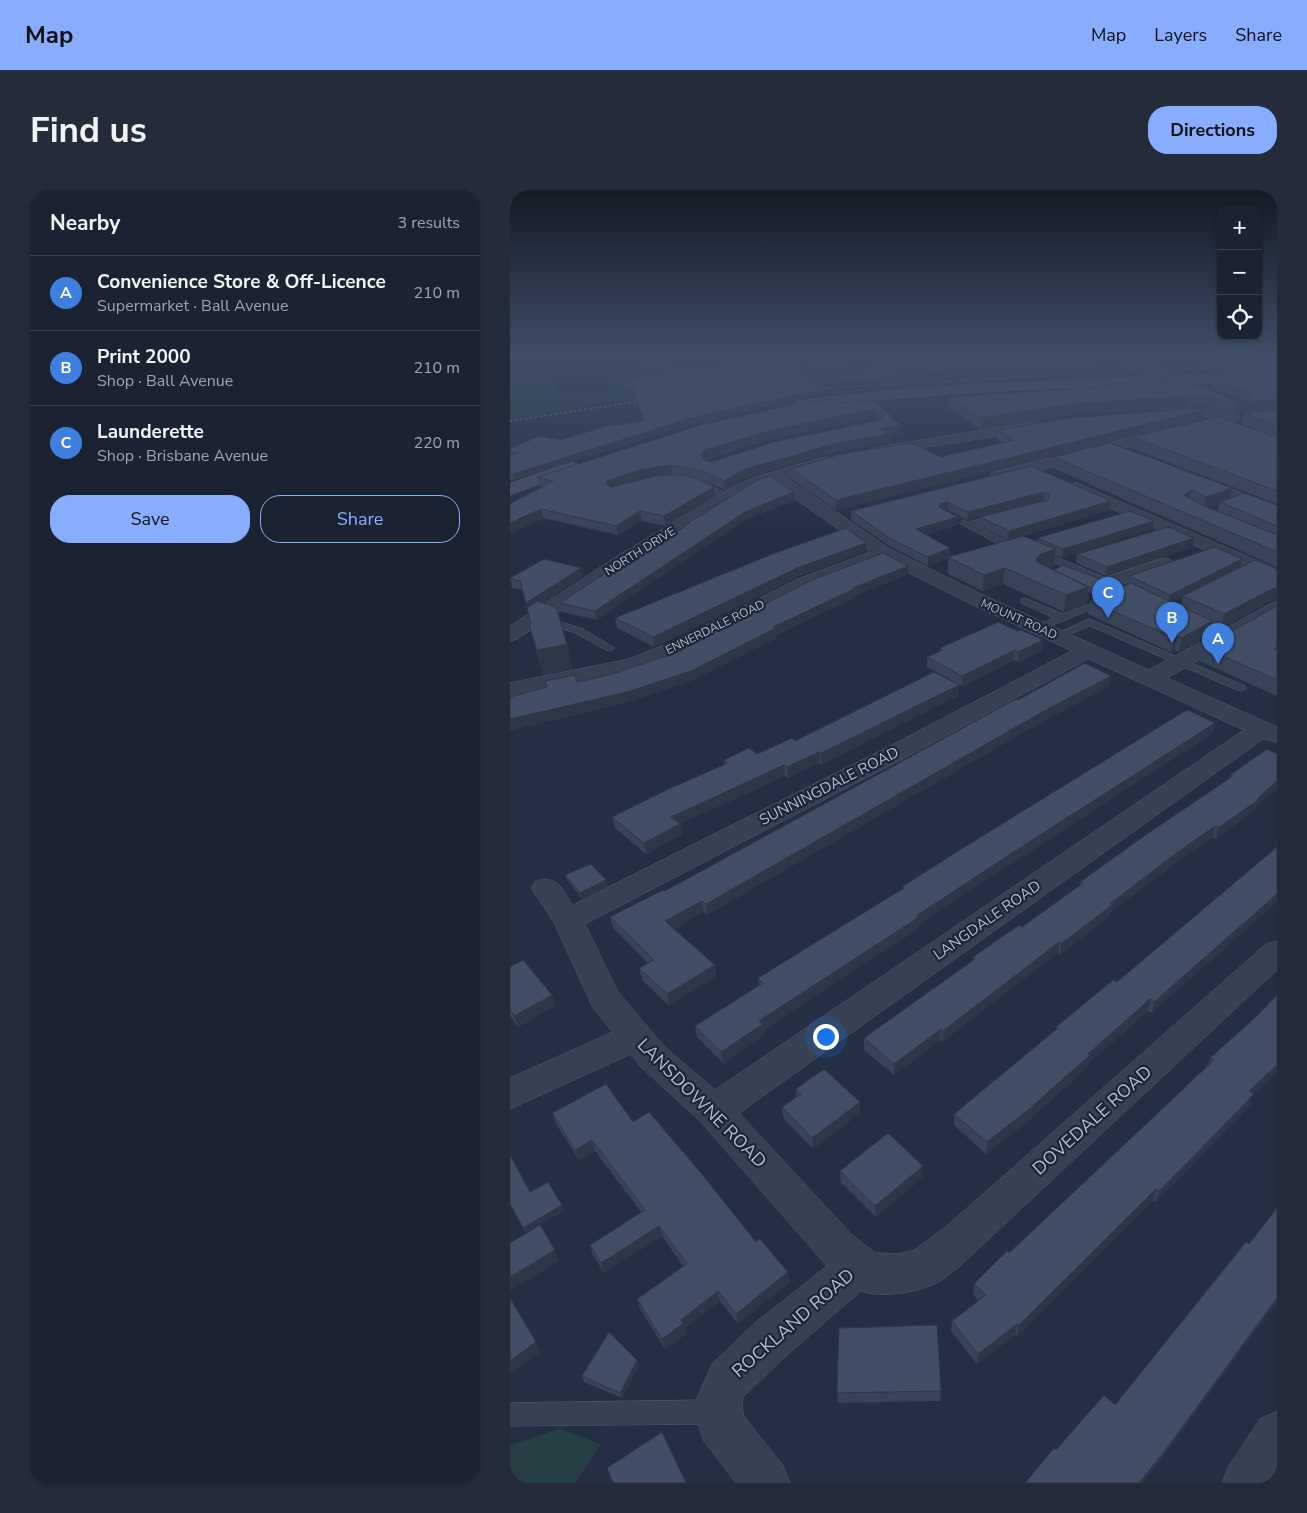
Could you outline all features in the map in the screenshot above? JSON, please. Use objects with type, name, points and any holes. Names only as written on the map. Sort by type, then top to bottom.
[{"type":"street","points":[[1216,416],[1243,431]]},
{"type":"street","points":[[1196,426],[1250,416]]},
{"type":"street","points":[[864,454],[1051,424]]},
{"type":"street","points":[[981,480],[1180,430]]},
{"type":"street","points":[[1111,448],[1136,458]]},
{"type":"street","name":"NORTH DRIVE","points":[[510,635],[752,483],[839,458],[823,450]]},
{"type":"street","points":[[510,490],[585,463]]},
{"type":"street","points":[[1032,468],[1214,548],[1248,570],[1277,576]]},
{"type":"street","points":[[1179,474],[1277,512]]},
{"type":"street","name":"MOUNT ROAD","points":[[775,477],[844,515],[884,553],[976,600],[1038,628],[1060,627],[1089,650],[1269,733]]},
{"type":"street","points":[[1102,520],[1130,511]]},
{"type":"street","points":[[1018,548],[1046,536]]},
{"type":"street","points":[[1108,583],[1214,548]]},
{"type":"street","name":"ENNERDALE ROAD","points":[[510,690],[635,664],[682,646],[805,583],[884,553]]},
{"type":"street","points":[[1150,678],[1277,608]]},
{"type":"street","name":"SUNNINGDALE ROAD","points":[[568,920],[888,756],[1089,650]]},
{"type":"street","name":"LANGDALE ROAD","points":[[714,1111],[1269,733]]},
{"type":"street","name":"LANSDOWNE ROAD","points":[[546,888],[568,920],[605,999],[652,1056],[714,1111],[838,1249],[878,1270]]},
{"type":"street","name":"DOVEDALE ROAD","points":[[878,1270],[925,1267],[962,1238],[1277,952]]},
{"type":"street","points":[[510,1094],[636,1037]]},
{"type":"street","name":"ROCKLAND ROAD","points":[[720,1411],[719,1401],[728,1380],[771,1340],[878,1270]]},
{"type":"street","points":[[720,1411],[721,1424],[766,1483]]},
{"type":"street","points":[[1246,1483],[1277,1436]]},
{"type":"lane","points":[[689,479],[727,497]]},
{"type":"lane","points":[[1228,506],[1245,500]]},
{"type":"lane","points":[[966,525],[1009,513]]},
{"type":"lane","points":[[952,518],[1057,568],[1108,583],[1144,597]]},
{"type":"lane","points":[[1153,534],[1170,529]]},
{"type":"lane","points":[[1057,568],[1080,557]]},
{"type":"lane","points":[[1060,627],[1100,604],[1124,595]]},
{"type":"lane","points":[[1084,596],[1100,604]]},
{"type":"lane","points":[[1025,601],[1060,627],[1090,622],[1241,688]]},
{"type":"lane","points":[[1181,617],[1225,636]]},
{"type":"lane","points":[[537,618],[579,631],[610,648]]},
{"type":"lane","points":[[512,1415],[649,1414],[720,1411]]},
{"type":"green space","points":[[510,416],[526,416],[510,419]]},
{"type":"green space","points":[[559,1429],[601,1444],[575,1483],[510,1483],[510,1445]]},
{"type":"building","points":[[642,416],[699,416],[513,474],[510,473],[510,456],[517,453],[510,452],[510,449],[539,436],[560,440],[607,426],[644,421]]},
{"type":"building","points":[[740,416],[840,416],[769,431],[704,450],[700,455],[704,460],[711,462],[774,442],[880,420],[882,416],[891,416],[889,417],[902,425],[878,429],[890,434],[838,443],[745,469],[724,481],[703,471],[671,465],[639,470],[607,481],[607,485],[612,487],[656,476],[680,475],[693,477],[714,487],[664,516],[640,511],[616,526],[541,509],[510,523],[510,504],[553,481],[537,477],[701,425]]},
{"type":"building","points":[[1178,416],[836,500],[791,469],[841,454],[911,443],[941,457],[1014,440],[998,430],[1071,418]]},
{"type":"building","points":[[1254,416],[1277,416],[1277,425]]},
{"type":"building","points":[[1218,417],[1277,437],[1277,491],[1133,437]]},
{"type":"building","points":[[1110,443],[1232,488],[1206,497],[1191,490],[1184,495],[1202,505],[1277,535],[1277,552],[1054,457]]},
{"type":"building","points":[[1031,466],[1111,501],[1009,531],[980,517],[1048,500],[1050,494],[1044,492],[968,512],[948,502],[940,504],[939,507],[958,517],[916,529],[950,548],[928,557],[891,539],[851,511]]},
{"type":"building","points":[[771,476],[794,492],[745,512],[595,611],[560,603],[606,573],[612,574],[690,523],[688,523],[758,480]]},
{"type":"building","points":[[1244,493],[1277,505],[1277,526],[1220,502]]},
{"type":"building","points":[[1130,511],[1154,521],[1063,549],[1037,538]]},
{"type":"building","points":[[1168,527],[1194,538],[1107,567],[1077,554]]},
{"type":"building","points":[[846,528],[866,543],[797,568],[653,637],[615,618],[775,553]]},
{"type":"building","points":[[1023,536],[1056,549],[1041,554],[1036,559],[1037,562],[1088,587],[1066,595],[1005,568],[984,575],[948,557]]},
{"type":"building","points":[[1215,547],[1242,559],[1170,595],[1129,576]]},
{"type":"building","points":[[883,553],[908,566],[853,588],[773,627],[776,628],[691,671],[627,692],[510,719],[510,697],[547,687],[545,681],[575,675],[577,682],[609,675],[681,651],[675,648],[690,643],[812,580]]},
{"type":"building","points":[[544,559],[581,568],[526,603],[520,581],[510,578]]},
{"type":"building","points":[[1255,560],[1277,569],[1277,588],[1224,614],[1183,596]]},
{"type":"building","points":[[1063,565],[1097,578],[1101,584],[1119,587],[1101,593],[1054,570]]},
{"type":"building","points":[[1131,583],[1212,621],[1181,638],[1177,636],[1174,638],[1090,601]]},
{"type":"building","points":[[537,601],[556,607],[567,644],[537,650],[529,625],[531,624],[527,608]]},
{"type":"building","points":[[1277,606],[1277,647],[1274,649],[1277,650],[1277,680],[1203,647]]},
{"type":"building","points":[[998,622],[1043,640],[1018,652],[1015,650],[962,676],[927,657],[943,650],[940,648]]},
{"type":"building","points":[[1085,663],[1111,676],[1044,711],[706,904],[702,901],[665,921],[715,965],[667,994],[639,968],[654,960],[610,917],[663,890],[665,891]]},
{"type":"building","points":[[934,672],[959,685],[821,753],[819,752],[787,767],[784,765],[671,817],[680,824],[644,843],[612,817],[728,763],[724,760],[749,748],[757,754],[792,738],[795,741]]},
{"type":"building","points":[[1188,710],[1215,723],[916,916],[919,917],[759,1021],[763,1024],[721,1052],[695,1026],[763,983],[758,978],[904,888],[902,887],[958,851]]},
{"type":"building","points":[[1267,749],[1277,754],[1277,781],[1258,800],[1218,828],[1215,826],[1171,857],[1061,944],[1059,942],[943,1031],[941,1029],[894,1064],[864,1038],[975,959],[973,957],[1019,925],[1022,927],[1083,883],[1080,882],[1233,776],[1230,775]]},
{"type":"building","points":[[1277,847],[1277,894],[1154,1002],[1150,999],[1028,1110],[987,1142],[954,1114],[1113,980],[1117,982]]},
{"type":"building","points":[[591,864],[606,880],[580,893],[565,875]]},
{"type":"building","points":[[523,960],[552,995],[514,1016],[510,1010],[510,967]]},
{"type":"building","points":[[1277,995],[1277,1065],[1249,1091],[1254,1094],[1159,1191],[1156,1189],[1018,1326],[1017,1324],[978,1354],[952,1321],[986,1295],[974,1284],[1007,1251],[1009,1253],[1214,1060],[1210,1058],[1258,1015]]},
{"type":"building","points":[[824,1069],[860,1102],[812,1138],[782,1107],[801,1094],[796,1089]]},
{"type":"building","points":[[606,1084],[633,1122],[649,1112],[756,1242],[760,1239],[788,1272],[736,1314],[718,1291],[681,1320],[683,1324],[662,1339],[637,1299],[687,1264],[659,1226],[601,1263],[590,1245],[645,1210],[592,1140],[575,1150],[552,1113]]},
{"type":"building","points":[[888,1133],[923,1166],[875,1206],[840,1171]]},
{"type":"building","points":[[510,1155],[530,1192],[548,1182],[562,1205],[523,1228],[510,1204]]},
{"type":"building","points":[[1277,1208],[1277,1298],[1164,1452],[1139,1483],[1025,1483],[1054,1448],[1056,1450],[1104,1395],[1115,1405],[1246,1242],[1249,1244]]},
{"type":"building","points":[[540,1225],[555,1250],[510,1277],[510,1243]]},
{"type":"building","points":[[510,1298],[536,1342],[510,1361]]},
{"type":"building","points":[[937,1325],[941,1391],[837,1393],[839,1328]]},
{"type":"building","points":[[609,1332],[637,1360],[620,1393],[582,1376]]},
{"type":"building","points":[[662,1432],[686,1483],[613,1483],[607,1468]]},
{"type":"railway","points":[[510,421],[541,416]]},
{"type":"place","name":"Launderette","points":[[1108,618]]},
{"type":"place","name":"Print 2000","points":[[1172,643]]},
{"type":"place","name":"Convenience Store & Off-Licence","points":[[1218,664]]}]
